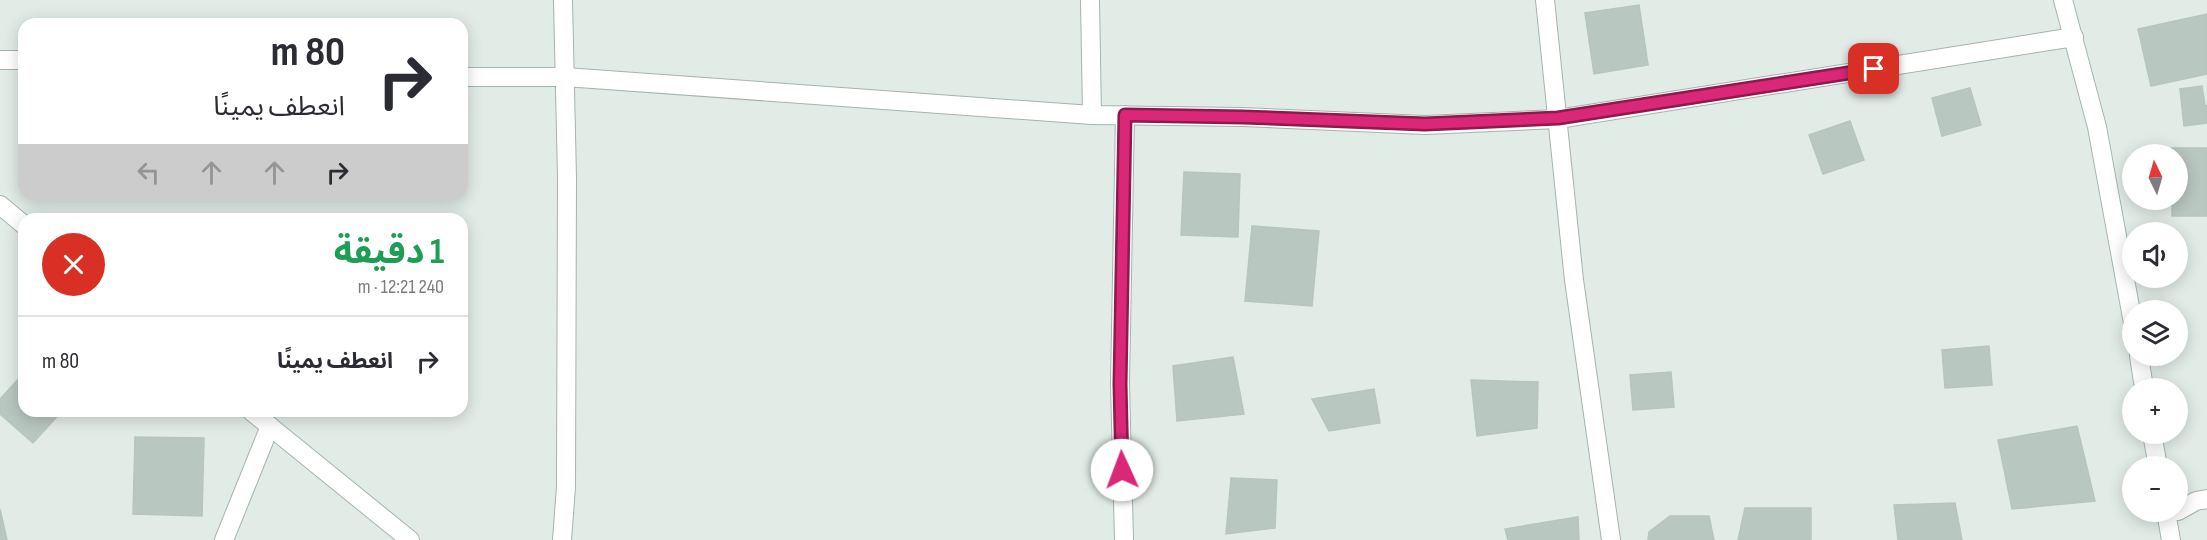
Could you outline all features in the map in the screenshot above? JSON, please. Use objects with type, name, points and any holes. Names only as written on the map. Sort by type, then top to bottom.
[{"type":"street","points":[[562,540],[566,487],[567,178],[563,0]]},
{"type":"street","points":[[1089,0],[1092,115]]},
{"type":"street","points":[[1545,0],[1574,280],[1611,540]]},
{"type":"street","points":[[2063,0],[2097,127],[2129,300]]},
{"type":"street","points":[[468,77],[565,77],[1092,115],[1243,117],[1425,124],[1558,118],[2074,37]]},
{"type":"street","points":[[0,60],[18,60]]},
{"type":"street","points":[[1124,540],[1120,384],[1125,115]]},
{"type":"street","points":[[0,205],[18,220]]},
{"type":"street","points":[[259,417],[410,540]]},
{"type":"street","points":[[224,540],[270,426]]},
{"type":"street","points":[[2188,505],[2207,499]]},
{"type":"street","points":[[2171,540],[2172,522]]},
{"type":"building","points":[[1639,5],[1648,65],[1594,74],[1585,13]]},
{"type":"building","points":[[2207,14],[2207,74],[2151,86],[2138,29]]},
{"type":"building","points":[[2202,86],[2207,106],[2207,123],[2184,126],[2180,89]]},
{"type":"building","points":[[1970,88],[1981,125],[1942,136],[1932,98]]},
{"type":"building","points":[[1850,121],[1864,160],[1823,174],[1809,135]]},
{"type":"building","points":[[2188,148],[2207,148],[2207,216],[2172,216],[2172,210],[2188,210]]},
{"type":"building","points":[[1184,172],[1240,174],[1238,237],[1181,235]]},
{"type":"building","points":[[1252,226],[1319,231],[1312,306],[1245,301]]},
{"type":"building","points":[[1989,346],[1992,385],[1945,388],[1942,350]]},
{"type":"building","points":[[1233,357],[1244,414],[1177,421],[1173,366]]},
{"type":"building","points":[[1671,372],[1674,407],[1633,410],[1630,375]]},
{"type":"building","points":[[18,380],[18,417],[57,417],[33,443],[0,414],[0,399]]},
{"type":"building","points":[[1471,380],[1538,382],[1537,428],[1477,436]]},
{"type":"building","points":[[1374,389],[1380,423],[1329,431],[1312,399]]},
{"type":"building","points":[[2077,426],[2095,501],[2012,509],[1998,440]]},
{"type":"building","points":[[135,437],[204,438],[202,516],[133,514]]},
{"type":"building","points":[[1231,478],[1277,480],[1275,528],[1226,534]]},
{"type":"building","points":[[1955,503],[1962,540],[1898,540],[1894,505]]},
{"type":"building","points":[[1745,508],[1811,508],[1811,540],[1738,540]]},
{"type":"building","points":[[0,509],[7,540],[0,540]]},
{"type":"building","points":[[1670,516],[1709,516],[1714,540],[1648,540],[1649,532]]},
{"type":"building","points":[[1578,517],[1579,540],[1508,540],[1505,529]]},
{"type":"route","points":[[1122,470],[1120,384],[1125,115],[1425,124],[1558,118],[1874,69]]}]
